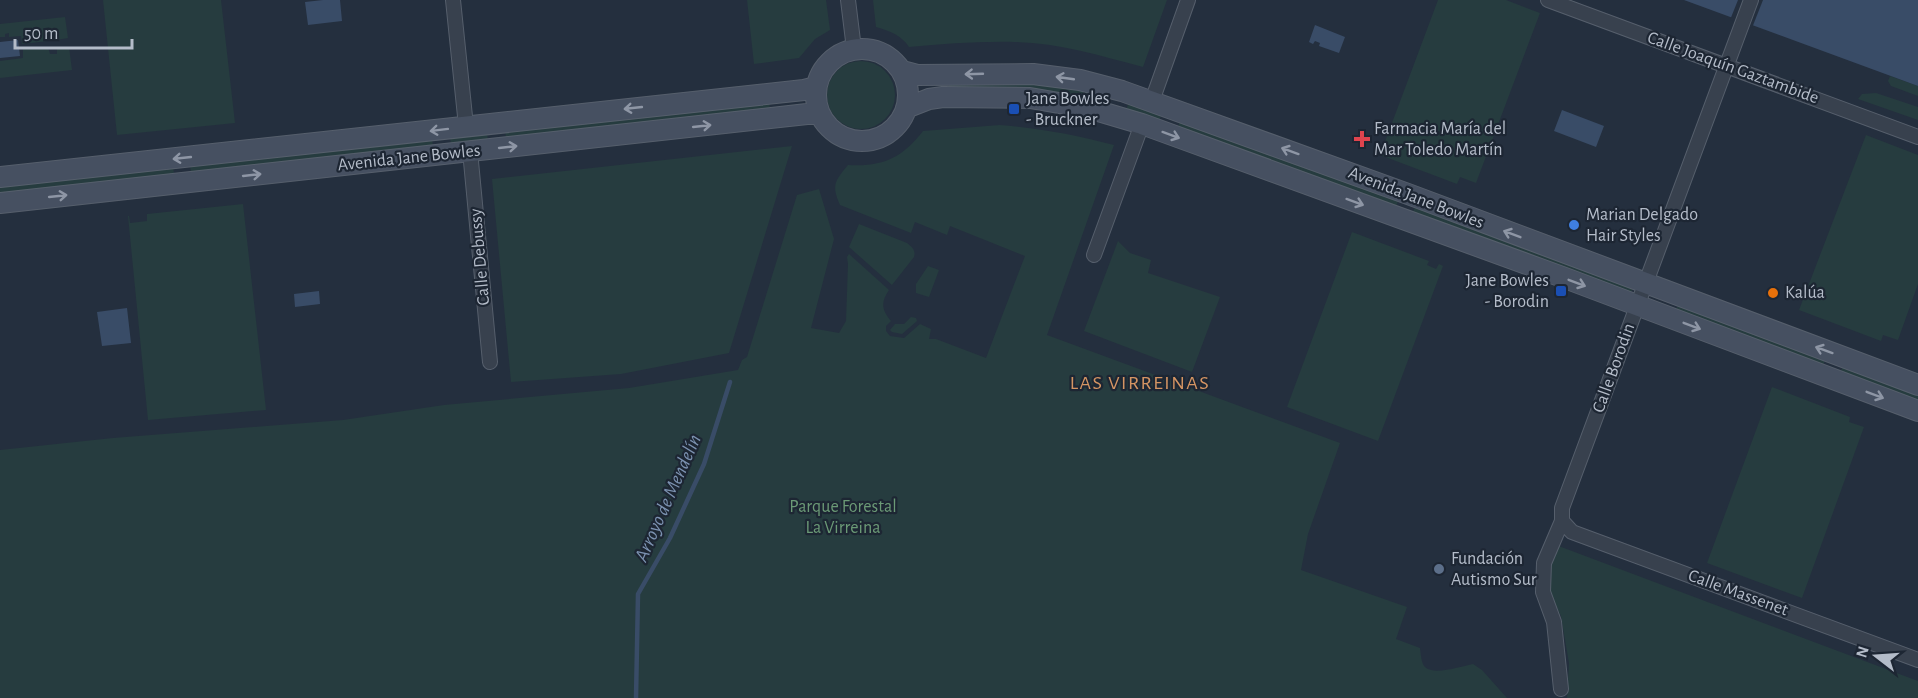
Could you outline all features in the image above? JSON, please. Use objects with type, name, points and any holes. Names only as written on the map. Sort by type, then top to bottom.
[{"type":"main road","points":[[854,49],[883,54],[902,71],[907,86],[906,108],[894,128],[875,140],[860,142],[838,136],[825,124],[819,114],[815,100],[816,87],[822,73],[832,61],[854,49]]},
{"type":"main road","name":"Avenida Jane Bowles","points":[[902,71],[925,75],[1033,74],[1080,80],[1152,101],[1918,385]]},
{"type":"main road","name":"Avenida Jane Bowles","points":[[0,177],[816,87]]},
{"type":"main road","name":"Avenida Jane Bowles","points":[[906,108],[929,99],[943,97],[1030,98],[1088,108],[1142,124],[1554,274],[1918,411]]},
{"type":"main road","name":"Avenida Jane Bowles","points":[[0,203],[819,114]]},
{"type":"street","points":[[453,0],[466,126]]},
{"type":"street","points":[[848,0],[854,49]]},
{"type":"street","points":[[1152,101],[1188,0]]},
{"type":"street","name":"Calle Joaquín Gaztambide","points":[[1548,0],[1729,60],[1918,137]]},
{"type":"street","name":"Calle Borodin","points":[[1561,689],[1554,622],[1543,592],[1544,563],[1562,521],[1562,508],[1751,0]]},
{"type":"street","points":[[1094,255],[1142,124]]},
{"type":"street","name":"Calle Debussy","points":[[470,151],[490,362]]},
{"type":"street","name":"Calle Massenet","points":[[1562,521],[1572,532],[1918,660]]},
{"type":"green space","points":[[103,0],[221,0],[235,123],[117,135]]},
{"type":"green space","points":[[747,0],[826,0],[830,30],[815,39],[799,58],[754,64]]},
{"type":"green space","points":[[873,0],[1167,0],[1143,67],[1080,51],[1031,43],[975,42],[909,47],[895,34],[876,27]]},
{"type":"green space","points":[[1438,0],[1506,0],[1540,13],[1476,183],[1460,177],[1457,184],[1380,155]]},
{"type":"green space","points":[[65,17],[68,38],[56,40],[55,33],[47,34],[48,41],[22,44],[21,36],[9,37],[9,33],[5,34],[5,37],[0,37],[0,24]]},
{"type":"green space","points":[[48,47],[50,54],[57,54],[57,48],[69,47],[72,70],[0,78],[0,61],[23,58],[23,49]]},
{"type":"green space","points":[[861,61],[874,64],[885,71],[892,82],[895,95],[892,108],[885,119],[874,126],[861,129],[848,126],[837,119],[830,108],[827,95],[830,82],[837,71],[848,64]]},
{"type":"green space","points":[[1890,76],[1918,86],[1918,96],[1891,86],[1888,81]]},
{"type":"green space","points":[[1020,81],[1080,89],[1111,97],[1108,105],[949,91],[949,83]]},
{"type":"green space","points":[[1876,93],[1918,107],[1918,120],[1858,99],[1862,94]]},
{"type":"green space","points":[[769,101],[770,110],[506,138],[505,130]]},
{"type":"green space","points":[[1129,102],[1162,113],[1159,121],[1126,110]]},
{"type":"green space","points":[[1180,120],[1398,201],[1396,208],[1178,128]]},
{"type":"green space","name":"Parque Forestal La Virreina","points":[[1000,125],[1057,132],[1114,145],[1047,335],[1340,443],[1308,534],[1301,570],[1407,607],[1396,639],[1420,648],[1425,667],[1429,670],[1441,671],[1473,664],[1482,670],[1507,698],[0,698],[0,450],[113,438],[343,420],[444,405],[629,388],[738,370],[742,360],[747,357],[797,195],[819,189],[834,239],[811,328],[839,333],[846,321],[847,257],[849,254],[889,290],[883,306],[891,321],[886,326],[886,331],[890,336],[904,338],[920,324],[931,329],[929,339],[936,339],[986,358],[1025,256],[950,226],[947,235],[915,222],[911,233],[840,205],[835,188],[837,179],[848,165],[872,164],[891,159],[907,148],[923,131]]},
{"type":"green space","points":[[487,132],[488,141],[451,145],[450,136]]},
{"type":"green space","points":[[1866,135],[1918,155],[1918,284],[1898,340],[1883,335],[1881,341],[1799,310]]},
{"type":"green space","points":[[432,138],[433,147],[191,173],[190,164]]},
{"type":"green space","points":[[792,146],[729,353],[621,374],[511,382],[492,179]]},
{"type":"green space","points":[[173,166],[174,174],[0,193],[0,185]]},
{"type":"green space","points":[[243,204],[266,410],[148,420],[128,216],[130,223],[147,221],[147,214]]},
{"type":"green space","points":[[1415,207],[1630,286],[1631,294],[1412,214]]},
{"type":"green space","points":[[859,224],[907,243],[913,249],[914,257],[892,285],[849,247]]},
{"type":"green space","points":[[1352,232],[1429,261],[1427,265],[1436,269],[1439,264],[1443,266],[1378,441],[1287,407]]},
{"type":"green space","points":[[1118,241],[1130,253],[1151,260],[1148,273],[1220,297],[1192,372],[1084,331]]},
{"type":"green space","points":[[928,266],[939,270],[929,297],[916,293],[916,284]]},
{"type":"green space","points":[[1678,305],[1825,359],[1823,367],[1675,312]]},
{"type":"green space","points":[[911,317],[916,318],[917,321],[902,334],[890,330],[895,324],[904,324]]},
{"type":"green space","points":[[1843,366],[1918,394],[1918,402],[1840,373]]},
{"type":"green space","points":[[1772,387],[1850,417],[1849,422],[1864,427],[1802,598],[1707,563]]},
{"type":"green space","points":[[1556,545],[1918,681],[1918,698],[1567,698],[1569,663],[1561,616],[1551,596],[1549,573]]},
{"type":"water","points":[[340,0],[342,21],[308,25],[305,2]]},
{"type":"water","points":[[1684,0],[1918,0],[1918,86]]},
{"type":"water","points":[[1315,25],[1345,37],[1339,53],[1319,46],[1320,43],[1315,41],[1313,44],[1309,42]]},
{"type":"water","points":[[18,40],[20,56],[0,58],[0,42]]},
{"type":"water","points":[[1562,110],[1604,126],[1596,147],[1554,131]]},
{"type":"water","points":[[319,291],[320,304],[295,307],[294,294]]},
{"type":"water","points":[[127,308],[131,343],[102,346],[97,312]]},
{"type":"pier","points":[[1738,0],[1763,0],[1752,28],[1730,20]]},
{"type":"waterway","name":"Arroyo de Mendelín","points":[[636,698],[638,594],[670,538],[704,464],[730,382]]},
{"type":"place","name":"Jane Bowles - Bruckner","points":[[1014,109]]},
{"type":"place","name":"Farmacia María del Mar Toledo Martín","points":[[1362,139]]},
{"type":"place","name":"Marian Delgado Hair Styles","points":[[1574,225]]},
{"type":"place","name":"Jane Bowles - Borodin","points":[[1561,291]]},
{"type":"place","name":"Kalúa","points":[[1773,293]]},
{"type":"place","name":"Fundación Autismo Sur","points":[[1439,569]]},
{"type":"district","name":"LAS VIRREINAS","points":[[1140,383]]}]
